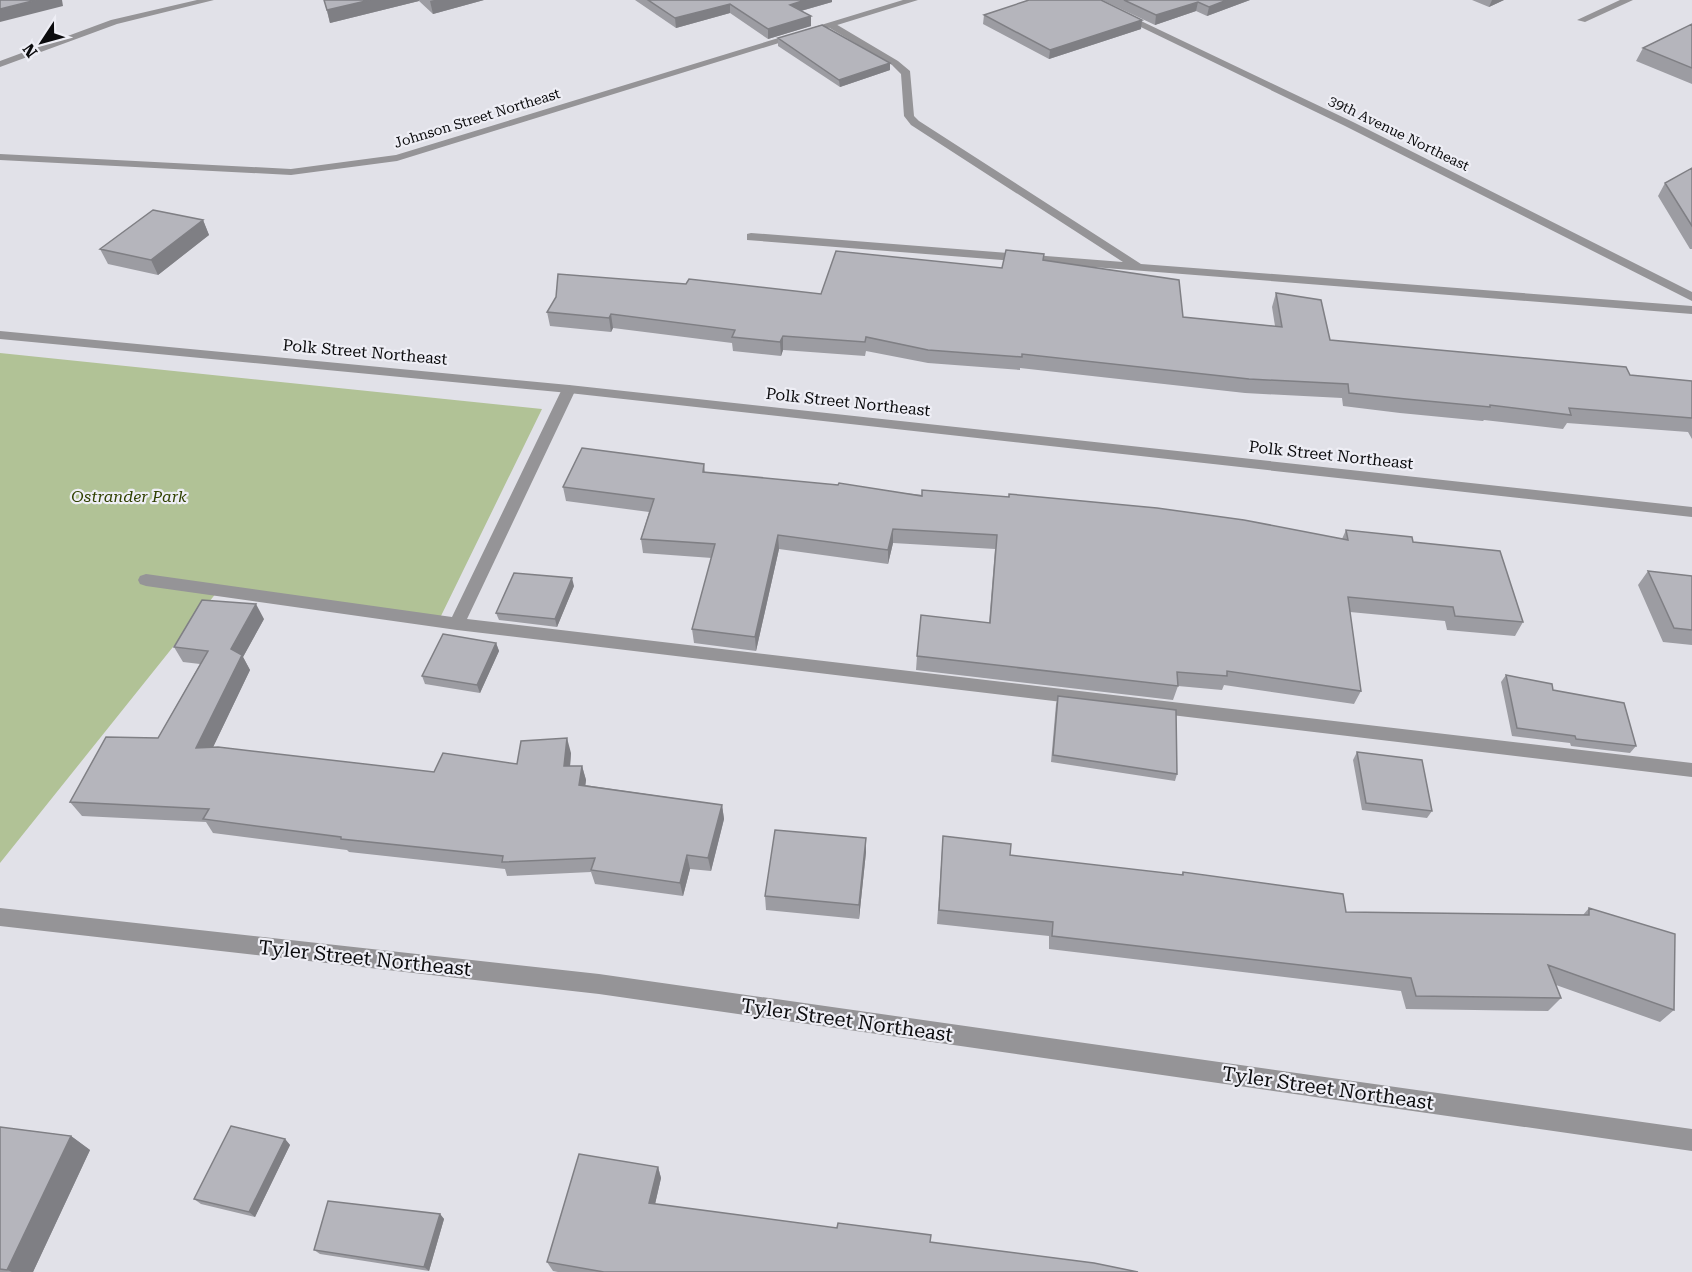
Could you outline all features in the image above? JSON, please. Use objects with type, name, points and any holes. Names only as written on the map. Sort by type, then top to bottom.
[{"type":"street","points":[[0,64],[114,22],[209,0]]},
{"type":"street","name":"Johnson Street Northeast","points":[[0,156],[291,172],[397,158],[913,0]]},
{"type":"street","name":"39th Avenue Northeast","points":[[1090,0],[1349,124],[1692,297]]},
{"type":"street","points":[[1582,20],[1628,0]]},
{"type":"street","points":[[831,25],[895,63],[906,74],[909,116],[915,123],[1140,267]]},
{"type":"street","points":[[751,237],[1692,310]]},
{"type":"street","name":"Polk Street Northeast","points":[[0,335],[569,389],[1692,512]]},
{"type":"street","points":[[457,624],[569,389]]},
{"type":"street","points":[[146,580],[457,624],[1692,770]]},
{"type":"street","name":"Tyler Street Northeast","points":[[0,917],[599,984],[1692,1140]]},
{"type":"green space","name":"Ostrander Park","points":[[0,353],[542,409],[440,618],[221,587],[0,863]]},
{"type":"building","points":[[0,0],[36,0],[0,9]]},
{"type":"building","points":[[324,0],[370,0],[327,10]]},
{"type":"building","points":[[648,0],[805,0],[790,5],[811,16],[768,29],[730,4],[675,18]]},
{"type":"building","points":[[1029,0],[1101,0],[1142,20],[1050,50],[984,15]]},
{"type":"building","points":[[1124,0],[1227,0],[1209,7],[1198,2],[1156,15]]},
{"type":"building","points":[[1692,24],[1692,68],[1643,48]]},
{"type":"building","points":[[822,25],[890,63],[839,80],[778,38]]},
{"type":"building","points":[[1692,168],[1692,226],[1665,183]]},
{"type":"building","points":[[153,210],[203,220],[151,260],[100,249]]},
{"type":"building","points":[[1006,250],[1044,254],[1043,260],[1179,280],[1183,317],[1282,327],[1276,293],[1321,300],[1330,340],[1626,367],[1630,375],[1692,381],[1692,418],[1569,408],[1571,415],[1490,405],[1490,407],[1406,399],[1349,393],[1348,384],[1249,379],[1022,354],[1022,357],[928,350],[866,337],[865,342],[783,336],[780,342],[732,337],[735,330],[611,314],[609,318],[547,312],[556,297],[558,274],[686,284],[689,279],[821,294],[836,251],[1002,268]]},
{"type":"building","points":[[582,448],[704,464],[703,472],[838,485],[839,483],[922,496],[922,490],[1009,497],[1009,494],[1157,508],[1244,520],[1348,540],[1346,530],[1412,537],[1413,542],[1500,551],[1523,622],[1455,616],[1453,607],[1348,597],[1361,691],[1227,671],[1227,676],[1177,672],[1178,686],[917,656],[921,615],[990,623],[997,535],[893,529],[888,550],[778,535],[755,637],[692,629],[715,544],[641,539],[654,499],[563,487]]},
{"type":"building","points":[[1648,571],[1692,576],[1692,630],[1674,628]]},
{"type":"building","points":[[514,573],[572,578],[555,619],[496,613]]},
{"type":"building","points":[[202,600],[256,604],[231,649],[242,655],[196,748],[218,747],[434,772],[443,753],[517,764],[521,741],[567,738],[564,766],[582,766],[579,785],[722,805],[708,858],[687,855],[680,883],[591,870],[595,858],[502,862],[503,856],[341,839],[341,837],[203,819],[209,809],[70,802],[106,737],[158,738],[208,651],[174,647]]},
{"type":"building","points":[[443,634],[496,643],[477,685],[422,676]]},
{"type":"building","points":[[1506,675],[1552,684],[1553,690],[1624,703],[1636,746],[1576,739],[1575,736],[1517,728]]},
{"type":"building","points":[[1058,696],[1176,710],[1177,774],[1053,755]]},
{"type":"building","points":[[1357,752],[1422,760],[1432,811],[1366,803]]},
{"type":"building","points":[[775,830],[866,838],[859,905],[765,896]]},
{"type":"building","points":[[943,836],[1011,844],[1010,855],[1183,875],[1183,872],[1343,894],[1346,912],[1589,915],[1589,908],[1675,934],[1674,1010],[1548,965],[1561,998],[1416,996],[1411,978],[1052,936],[1053,922],[939,910]]},
{"type":"building","points":[[231,1126],[285,1139],[249,1212],[194,1199]]},
{"type":"building","points":[[0,1127],[71,1136],[7,1270],[0,1269]]},
{"type":"building","points":[[579,1154],[658,1167],[649,1203],[837,1228],[838,1223],[931,1235],[930,1242],[1094,1263],[1138,1272],[604,1272],[547,1262]]},
{"type":"building","points":[[328,1201],[440,1214],[424,1267],[314,1250]]}]
